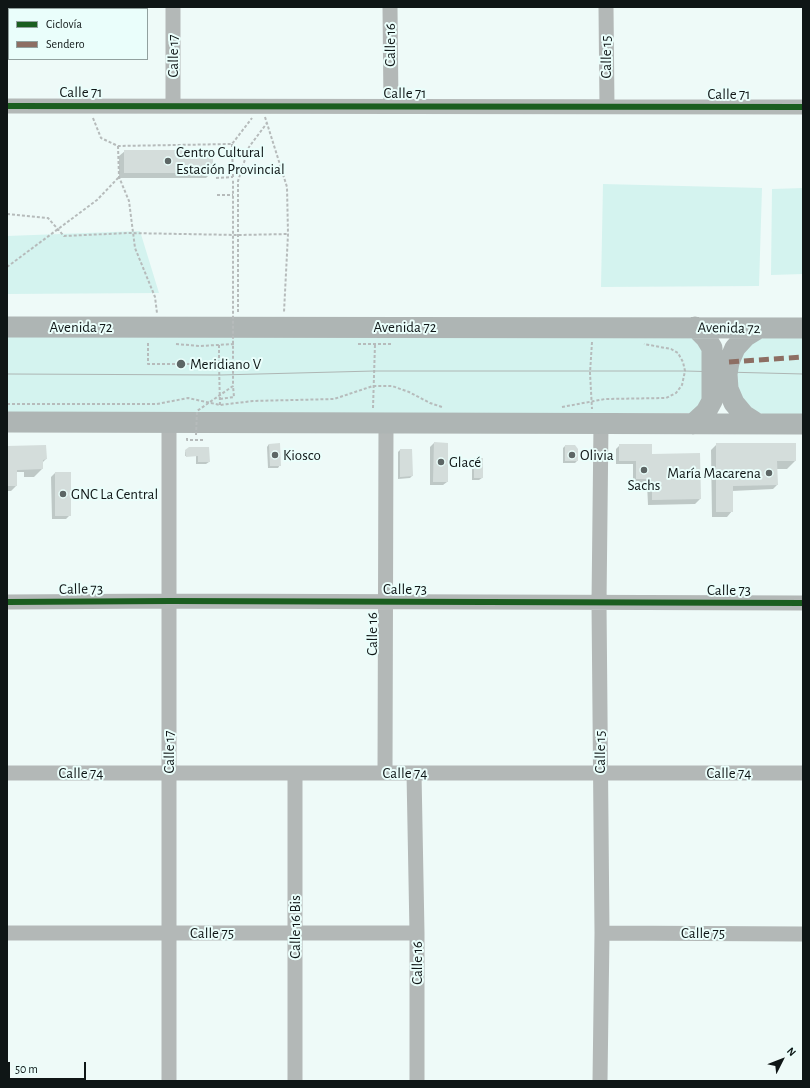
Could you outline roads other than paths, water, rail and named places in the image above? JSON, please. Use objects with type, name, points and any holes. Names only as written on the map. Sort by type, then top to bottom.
[{"type":"highway","name":"Avenida 72","points":[[7,327],[283,327],[374,336],[594,338],[695,327],[803,328]]},
{"type":"highway","points":[[693,424],[706,412],[712,401],[712,348],[706,338],[695,327]]},
{"type":"highway","points":[[758,424],[744,415],[734,403],[728,389],[727,374],[729,362],[735,348],[746,336],[759,328]]},
{"type":"highway","points":[[7,422],[803,424]]},
{"type":"street","name":"Calle 17","points":[[173,7],[174,106]]},
{"type":"street","name":"Calle 16","points":[[390,7],[390,106]]},
{"type":"street","name":"Calle 15","points":[[606,7],[606,107]]},
{"type":"street","name":"Calle 71","points":[[7,106],[803,107]]},
{"type":"street","name":"Calle 17","points":[[169,423],[169,1081]]},
{"type":"street","name":"Calle 16","points":[[379,423],[386,601],[385,773]]},
{"type":"street","name":"Calle 15","points":[[597,424],[602,933],[600,1081]]},
{"type":"street","name":"Calle 73","points":[[7,602],[386,601],[803,603]]},
{"type":"street","name":"Calle 74","points":[[7,773],[803,773]]},
{"type":"street","name":"Calle 16 Bis","points":[[295,773],[295,1081]]},
{"type":"street","name":"Calle 16","points":[[414,773],[417,933],[417,1081]]},
{"type":"street","name":"Calle 75","points":[[7,933],[417,933]]},
{"type":"street","name":"Calle 75","points":[[602,933],[803,934]]},
{"type":"tram line","points":[[7,374],[220,375],[374,371],[685,371],[803,374]]},
{"type":"place","name":"Centro Cultural Estación Provincial","points":[[168,161]]},
{"type":"place","name":"Meridiano V","points":[[181,364]]},
{"type":"place","name":"Kiosco","points":[[275,455]]},
{"type":"place","name":"Olivia","points":[[572,455]]},
{"type":"place","name":"Glacé","points":[[441,462]]},
{"type":"place","name":"Sachs","points":[[644,470]]},
{"type":"place","name":"María Macarena","points":[[769,473]]},
{"type":"place","name":"GNC La Central","points":[[63,494]]}]
